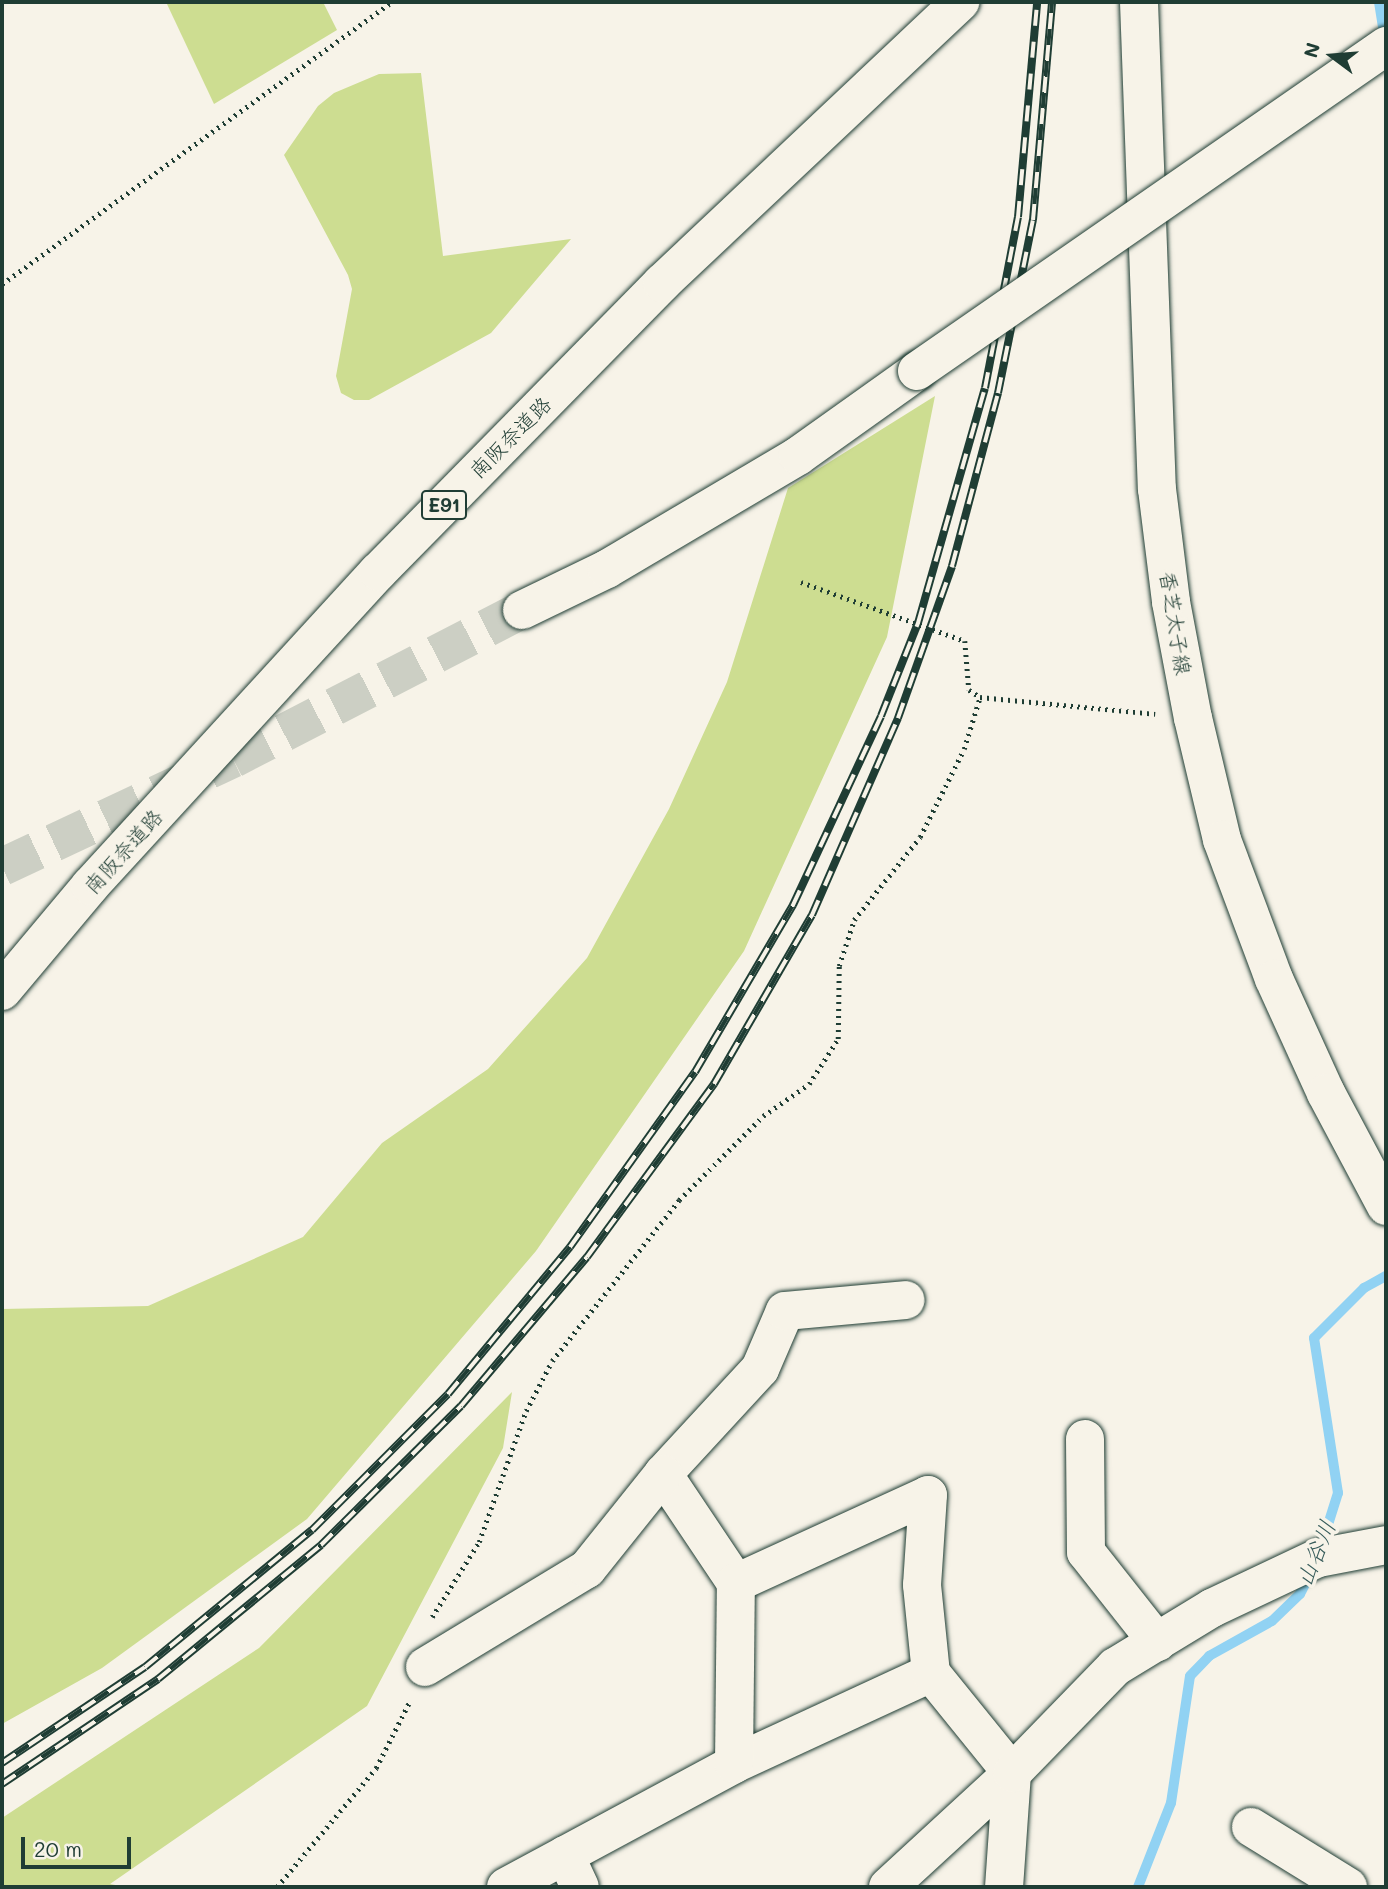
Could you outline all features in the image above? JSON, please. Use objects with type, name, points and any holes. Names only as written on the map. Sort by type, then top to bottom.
[{"type":"main road","name":"南阪奈道路","points":[[2,955],[360,556],[649,263],[912,24],[960,2]]},
{"type":"main road","name":"香芝太子線","points":[[1139,2],[1157,489],[1171,602],[1192,718],[1222,841],[1274,979],[1326,1093],[1386,1206]]},
{"type":"main road","name":"南阪奈道路","points":[[2,991],[90,886],[378,572],[912,24]]},
{"type":"main road","points":[[522,610],[607,569],[798,456],[1386,46]]},
{"type":"main road","points":[[425,1667],[587,1569],[663,1474],[760,1369],[785,1311],[905,1300]]},
{"type":"main road","points":[[1085,1439],[1086,1552],[1157,1642]]},
{"type":"main road","points":[[663,1474],[736,1583],[734,1764]]},
{"type":"main road","points":[[736,1583],[928,1495],[922,1585],[931,1673],[1012,1773],[1004,1887]]},
{"type":"main road","points":[[888,1887],[1012,1773],[1115,1667],[1212,1608],[1318,1558],[1386,1545]]},
{"type":"main road","points":[[506,1887],[572,1871],[734,1764],[931,1673]]},
{"type":"main road","points":[[1251,1827],[1348,1887]]},
{"type":"path","points":[[2,284],[392,2]]},
{"type":"path","points":[[801,582],[965,641],[969,691],[980,697],[1192,718]]},
{"type":"path","points":[[277,1887],[376,1769],[425,1667],[428,1622],[479,1542],[526,1411],[552,1361],[679,1199],[763,1116],[809,1084],[838,1039],[839,966],[854,920],[920,837],[964,750],[980,697]]},
{"type":"green space","points":[[166,2],[323,2],[337,30],[214,104]]},
{"type":"green space","points":[[421,73],[443,256],[571,239],[491,333],[369,400],[354,400],[341,393],[336,376],[352,289],[348,275],[284,155],[318,106],[334,93],[379,74]]},
{"type":"green space","points":[[935,396],[887,637],[744,951],[536,1251],[307,1519],[102,1668],[2,1724],[2,1309],[148,1306],[303,1237],[382,1143],[488,1069],[587,958],[669,809],[727,682],[788,488]]},
{"type":"green space","points":[[512,1392],[503,1448],[367,1706],[110,1884],[126,1887],[2,1887],[2,1818],[259,1648]]},
{"type":"waterway","name":"山谷川","points":[[1379,2],[1385,40]]},
{"type":"waterway","name":"山谷川","points":[[1320,1550],[1338,1493],[1314,1338],[1364,1288],[1386,1276]]},
{"type":"waterway","name":"山谷川","points":[[1138,1887],[1171,1803],[1190,1676],[1209,1656],[1272,1621],[1300,1594],[1310,1574]]},
{"type":"tunnel","points":[[2,867],[233,759],[522,610]]},
{"type":"railway","points":[[2,1763],[145,1667],[312,1530],[448,1394],[570,1247],[695,1072],[793,905],[881,716],[918,623],[985,388],[1018,217],[1037,2]]},
{"type":"railway","points":[[2,1784],[158,1679],[321,1545],[461,1406],[587,1257],[714,1084],[812,915],[898,718],[952,566],[998,393],[1033,220],[1052,2]]}]
